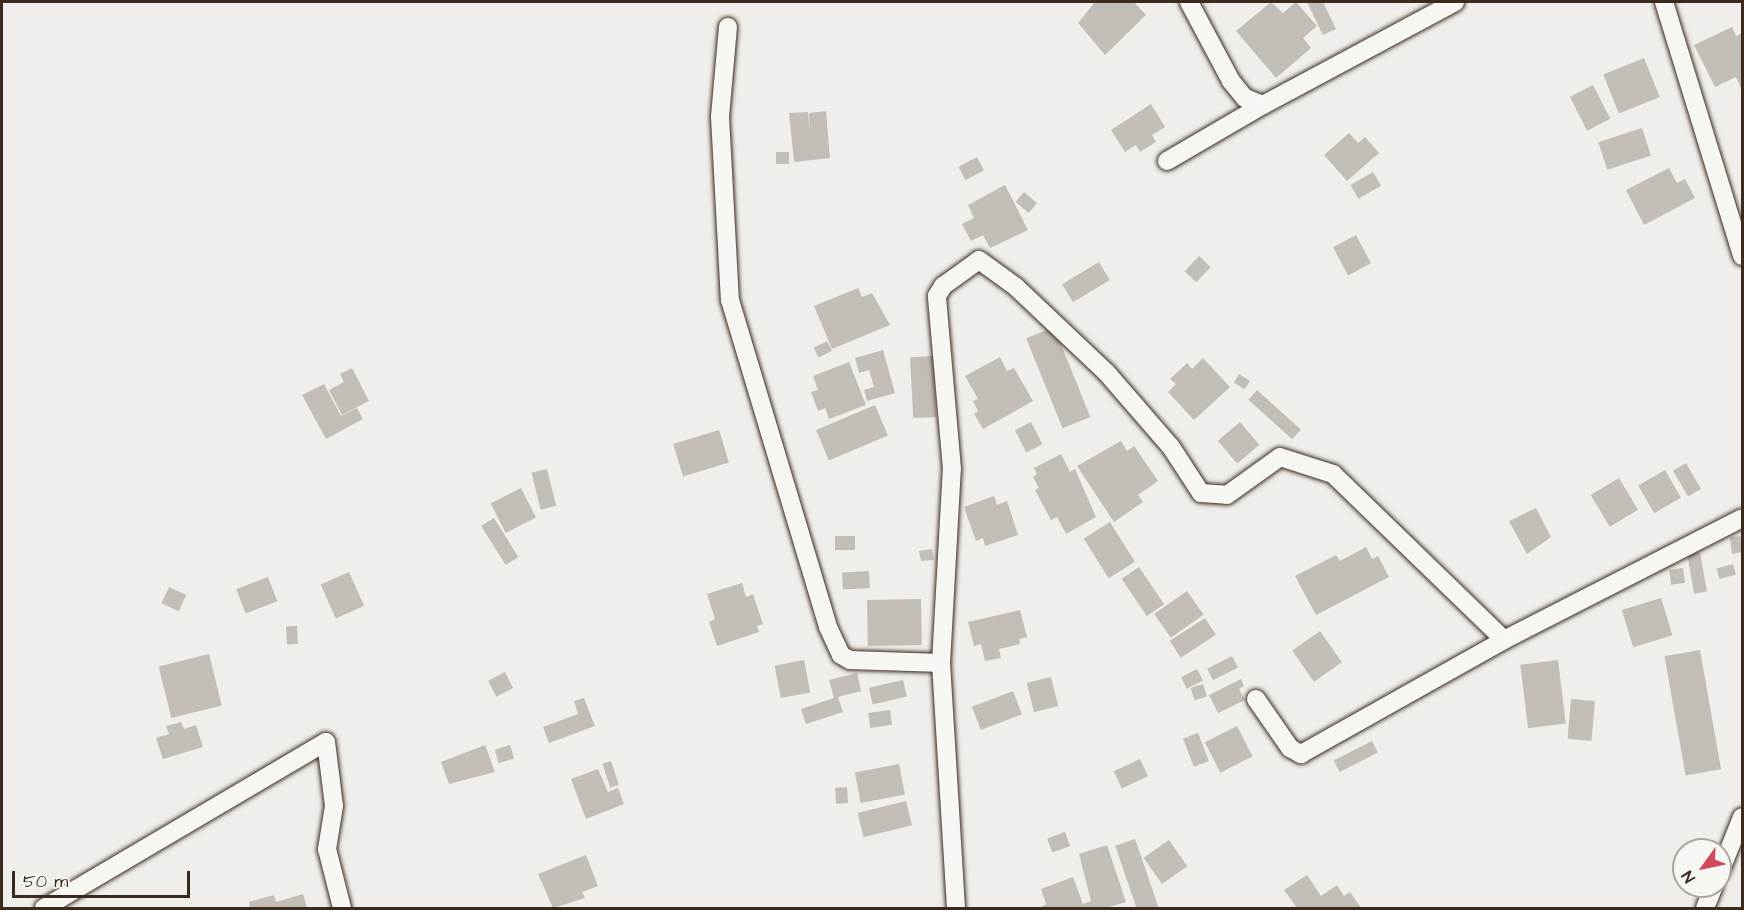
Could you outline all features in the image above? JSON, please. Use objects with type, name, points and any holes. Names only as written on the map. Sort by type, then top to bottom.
[{"type":"street","points":[[1190,2],[1231,81],[1245,98],[1263,105]]},
{"type":"street","points":[[1167,161],[1263,105],[1455,2]]},
{"type":"street","points":[[1664,2],[1743,256]]},
{"type":"street","points":[[728,27],[720,117],[730,300],[828,627],[841,655],[850,660],[941,663]]},
{"type":"street","points":[[956,909],[941,663],[952,469],[937,296],[943,286],[979,260],[1016,287],[1106,372],[1171,447],[1201,493],[1227,495],[1280,457],[1333,474],[1504,640]]},
{"type":"street","points":[[1256,699],[1290,748],[1300,754],[1504,640],[1743,518]]},
{"type":"street","points":[[44,909],[326,742],[334,806],[327,849],[342,909]]},
{"type":"street","points":[[1732,843],[1743,817]]},
{"type":"building","points":[[1095,2],[1134,2],[1146,15],[1105,55],[1078,23]]},
{"type":"building","points":[[1271,2],[1283,13],[1296,2],[1317,26],[1303,38],[1311,48],[1276,78],[1236,31]]},
{"type":"building","points":[[1307,2],[1323,2],[1336,29],[1323,35]]},
{"type":"building","points":[[1732,27],[1736,36],[1742,33],[1742,91],[1736,77],[1715,87],[1694,45]]},
{"type":"building","points":[[1644,58],[1660,97],[1619,113],[1603,74]]},
{"type":"building","points":[[1593,85],[1610,119],[1587,131],[1570,97]]},
{"type":"building","points":[[1151,104],[1165,127],[1152,135],[1156,142],[1140,152],[1136,145],[1125,152],[1111,130]]},
{"type":"building","points":[[826,111],[830,158],[794,162],[789,113],[808,112],[810,135],[809,113]]},
{"type":"building","points":[[1642,128],[1651,156],[1607,170],[1598,142]]},
{"type":"building","points":[[1349,133],[1358,143],[1365,137],[1379,153],[1347,181],[1324,155]]},
{"type":"building","points":[[776,152],[789,152],[789,164],[776,164]]},
{"type":"building","points":[[977,157],[984,170],[966,180],[958,167]]},
{"type":"building","points":[[1669,168],[1677,183],[1685,179],[1695,198],[1644,225],[1626,190]]},
{"type":"building","points":[[1373,172],[1381,186],[1358,199],[1350,185]]},
{"type":"building","points":[[1005,185],[1028,230],[990,248],[983,235],[971,241],[962,224],[974,218],[968,205]]},
{"type":"building","points":[[1024,192],[1037,203],[1029,213],[1016,202]]},
{"type":"building","points":[[1356,235],[1371,263],[1348,275],[1333,247]]},
{"type":"building","points":[[1199,256],[1211,267],[1196,282],[1185,271]]},
{"type":"building","points":[[1099,262],[1110,280],[1073,302],[1062,284]]},
{"type":"building","points":[[858,288],[862,297],[872,293],[890,325],[832,349],[814,306]]},
{"type":"building","points":[[1054,327],[1090,417],[1063,428],[1026,338]]},
{"type":"building","points":[[827,341],[832,351],[819,358],[814,348]]},
{"type":"building","points":[[883,350],[895,393],[867,401],[864,390],[874,387],[869,370],[859,373],[855,358]]},
{"type":"building","points":[[933,356],[936,417],[913,418],[910,357]]},
{"type":"building","points":[[1000,357],[1007,371],[1014,368],[1033,401],[983,429],[974,414],[978,411],[973,401],[978,399],[965,376]]},
{"type":"building","points":[[1203,358],[1230,387],[1194,420],[1168,392],[1176,384],[1170,379],[1187,363],[1192,369]]},
{"type":"building","points":[[849,362],[866,405],[829,419],[825,408],[818,411],[811,392],[818,390],[813,376]]},
{"type":"building","points":[[352,368],[369,401],[342,415],[329,390],[344,382],[340,374]]},
{"type":"building","points":[[1239,374],[1250,381],[1245,389],[1234,382]]},
{"type":"building","points":[[324,384],[341,416],[357,408],[363,419],[326,439],[302,395]]},
{"type":"building","points":[[1257,390],[1301,429],[1292,439],[1248,400]]},
{"type":"building","points":[[875,405],[888,435],[829,460],[816,430]]},
{"type":"building","points":[[1031,422],[1042,444],[1026,452],[1015,430]]},
{"type":"building","points":[[1240,422],[1259,445],[1237,464],[1218,441]]},
{"type":"building","points":[[719,430],[729,463],[683,477],[673,444]]},
{"type":"building","points":[[1121,441],[1127,451],[1134,446],[1158,481],[1138,495],[1143,502],[1114,522],[1077,466]]},
{"type":"building","points":[[1061,454],[1070,472],[1075,469],[1096,517],[1066,534],[1057,517],[1051,520],[1035,490],[1039,488],[1033,477],[1037,474],[1034,468]]},
{"type":"building","points":[[1686,463],[1701,489],[1688,496],[1673,470]]},
{"type":"building","points":[[547,469],[556,506],[541,510],[531,473]]},
{"type":"building","points":[[1665,470],[1681,498],[1654,513],[1638,486]]},
{"type":"building","points":[[1619,478],[1638,510],[1610,527],[1591,495]]},
{"type":"building","points":[[521,488],[536,517],[506,533],[491,503]]},
{"type":"building","points":[[994,496],[997,505],[1007,501],[1018,535],[985,546],[983,538],[976,541],[964,507]]},
{"type":"building","points":[[1536,508],[1551,537],[1527,554],[1509,521]]},
{"type":"building","points":[[494,518],[518,557],[506,565],[481,526]]},
{"type":"building","points":[[1110,522],[1135,562],[1109,578],[1084,538]]},
{"type":"building","points":[[835,536],[855,536],[855,550],[835,550]]},
{"type":"building","points":[[1742,536],[1742,552],[1732,554],[1730,537]]},
{"type":"building","points":[[1366,547],[1372,559],[1378,556],[1389,577],[1316,615],[1295,576],[1336,555],[1340,561]]},
{"type":"building","points":[[932,549],[934,560],[921,561],[919,551]]},
{"type":"building","points":[[1700,552],[1707,591],[1694,594],[1687,554]]},
{"type":"building","points":[[1733,564],[1736,575],[1719,579],[1717,568]]},
{"type":"building","points":[[1139,567],[1164,604],[1147,616],[1122,579]]},
{"type":"building","points":[[1683,568],[1685,583],[1671,585],[1669,570]]},
{"type":"building","points":[[869,571],[870,588],[843,589],[842,572]]},
{"type":"building","points":[[349,572],[364,606],[336,618],[321,585]]},
{"type":"building","points":[[268,577],[277,601],[246,613],[236,589]]},
{"type":"building","points":[[742,583],[746,597],[753,594],[763,624],[757,626],[759,632],[717,646],[709,622],[715,619],[707,594]]},
{"type":"building","points":[[169,587],[186,595],[179,611],[161,603]]},
{"type":"building","points":[[1187,591],[1204,615],[1171,638],[1154,614]]},
{"type":"building","points":[[1661,598],[1672,635],[1633,647],[1622,610]]},
{"type":"building","points":[[921,599],[922,645],[868,646],[867,600]]},
{"type":"building","points":[[1020,610],[1027,637],[1019,639],[1020,644],[999,649],[1001,658],[985,661],[981,644],[974,646],[968,622]]},
{"type":"building","points":[[1205,618],[1216,635],[1181,658],[1170,641]]},
{"type":"building","points":[[297,626],[298,644],[287,645],[286,627]]},
{"type":"building","points":[[1320,631],[1342,662],[1314,682],[1292,651]]},
{"type":"building","points":[[1700,650],[1721,769],[1686,775],[1665,656]]},
{"type":"building","points":[[209,654],[222,705],[171,718],[159,667]]},
{"type":"building","points":[[1232,656],[1238,668],[1213,680],[1207,669]]},
{"type":"building","points":[[804,660],[810,692],[781,698],[775,666]]},
{"type":"building","points":[[1558,660],[1566,724],[1528,728],[1520,665]]},
{"type":"building","points":[[1197,669],[1203,681],[1187,689],[1181,677]]},
{"type":"building","points":[[505,672],[513,688],[496,697],[488,681]]},
{"type":"building","points":[[857,673],[861,691],[838,697],[843,712],[806,724],[801,709],[834,698],[829,680]]},
{"type":"building","points":[[1051,677],[1058,706],[1034,712],[1027,683]]},
{"type":"building","points":[[1241,679],[1244,686],[1239,689],[1245,700],[1218,713],[1209,695]]},
{"type":"building","points":[[903,680],[907,697],[873,704],[869,688]]},
{"type":"building","points":[[1203,684],[1207,696],[1195,700],[1191,688]]},
{"type":"building","points":[[1013,691],[1022,714],[981,730],[972,707]]},
{"type":"building","points":[[584,698],[595,726],[549,743],[543,727],[578,714],[574,701]]},
{"type":"building","points":[[1571,699],[1595,701],[1591,741],[1568,739]]},
{"type":"building","points":[[890,710],[892,725],[870,728],[868,713]]},
{"type":"building","points":[[181,722],[184,729],[196,725],[203,747],[163,759],[156,738],[169,734],[166,726]]},
{"type":"building","points":[[1237,726],[1252,756],[1220,773],[1205,742]]},
{"type":"building","points":[[1198,733],[1209,761],[1194,767],[1183,739]]},
{"type":"building","points":[[1372,741],[1378,753],[1340,772],[1334,761]]},
{"type":"building","points":[[485,745],[495,772],[449,784],[441,762]]},
{"type":"building","points":[[510,745],[514,758],[499,763],[495,750]]},
{"type":"building","points":[[1140,759],[1148,776],[1122,788],[1114,771]]},
{"type":"building","points":[[611,761],[619,785],[610,788],[602,764]]},
{"type":"building","points":[[899,764],[905,794],[861,803],[855,773]]},
{"type":"building","points":[[598,769],[608,792],[618,788],[624,804],[586,819],[571,779]]},
{"type":"building","points":[[847,787],[848,803],[836,804],[835,788]]},
{"type":"building","points":[[906,801],[912,825],[864,837],[857,813]]},
{"type":"building","points":[[1065,832],[1070,846],[1052,853],[1047,838]]},
{"type":"building","points":[[1135,839],[1159,908],[1137,908],[1115,846]]},
{"type":"building","points":[[1169,840],[1187,866],[1162,884],[1144,858]]},
{"type":"building","points":[[1107,845],[1126,902],[1106,908],[1040,908],[1046,904],[1041,889],[1073,877],[1083,904],[1091,901],[1079,854]]},
{"type":"building","points":[[586,855],[598,886],[582,892],[585,898],[553,908],[538,874]]},
{"type":"building","points":[[1307,875],[1321,896],[1337,885],[1344,896],[1350,892],[1361,908],[1297,908],[1284,890]]},
{"type":"building","points":[[303,894],[307,908],[250,908],[249,902],[274,895],[276,902]]}]
